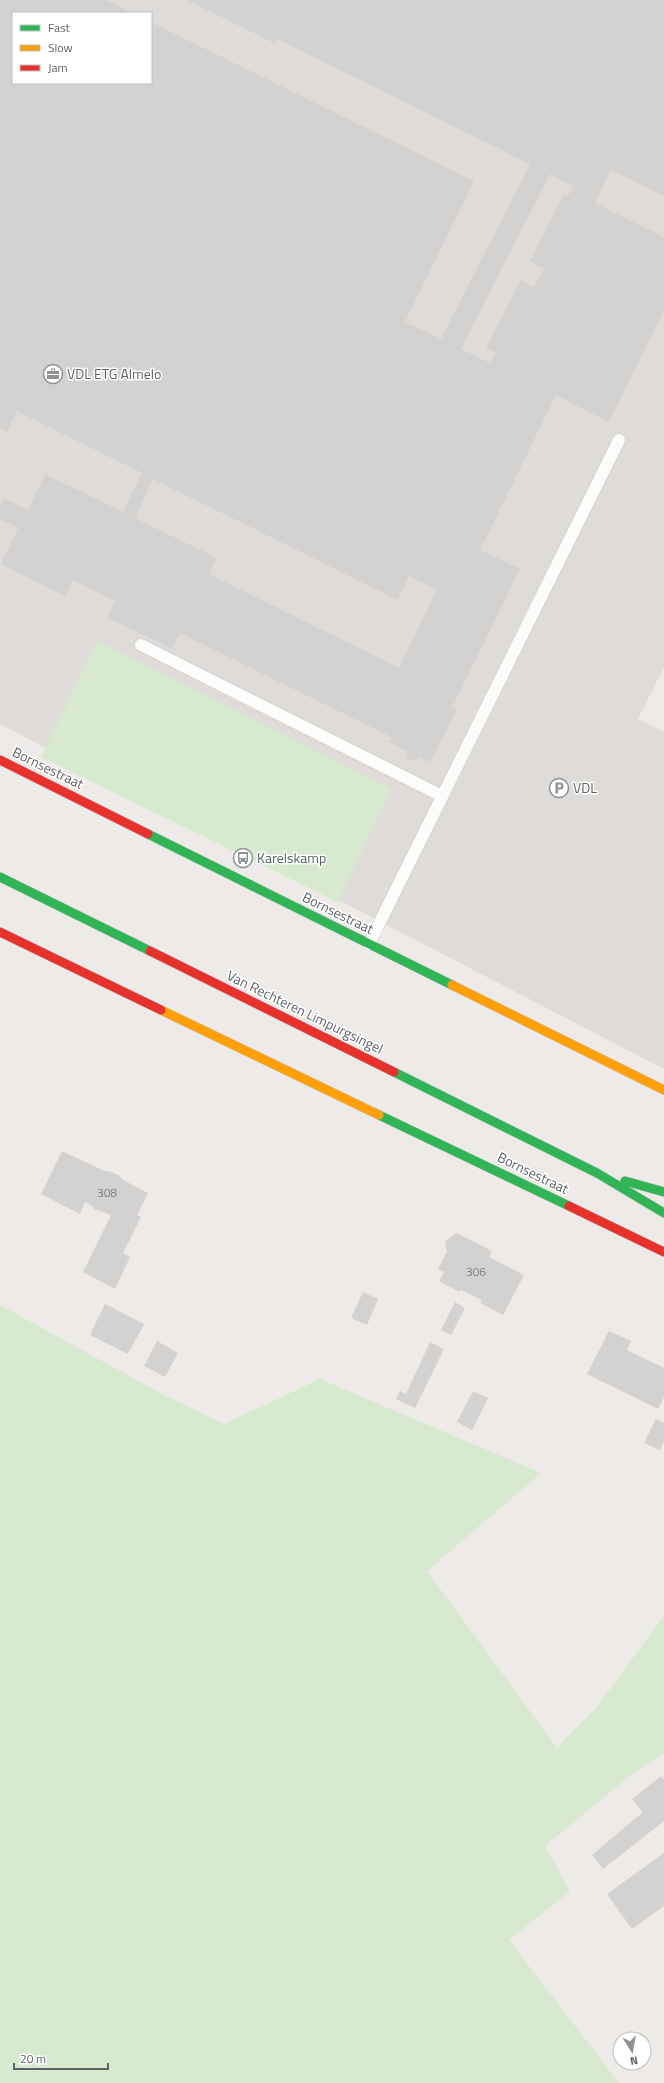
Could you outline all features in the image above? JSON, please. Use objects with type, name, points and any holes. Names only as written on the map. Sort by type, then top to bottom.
[{"type":"street","name":"Bornsestraat","points":[[0,760],[664,1090]]},
{"type":"street","name":"Van Rechteren Limpurgsingel","points":[[0,877],[597,1173],[664,1213]]},
{"type":"street","name":"Bornsestraat","points":[[0,932],[664,1252]]},
{"type":"street","name":"Van Rechteren Limpurgsingel","points":[[597,1173],[664,1192]]},
{"type":"lane","points":[[369,944],[618,440]]},
{"type":"lane","points":[[142,645],[442,796]]},
{"type":"shaded area","points":[[0,0],[664,0],[664,667],[638,719],[664,732],[664,1069],[0,724]]},
{"type":"green space","points":[[98,641],[391,789],[338,902],[41,757]]},
{"type":"green space","points":[[0,1305],[164,1395],[224,1424],[320,1379],[541,1473],[427,1571],[557,1748],[596,1708],[664,1616],[664,1753],[626,1779],[545,1846],[570,1891],[509,1940],[619,2083],[0,2083]]},
{"type":"building","points":[[0,0],[106,0],[130,12],[12,12],[12,84],[152,84],[152,22],[474,181],[405,322],[441,339],[530,164],[277,39],[274,43],[187,0],[664,0],[664,196],[611,170],[595,203],[664,237],[664,310],[609,422],[556,395],[480,550],[520,569],[452,708],[458,707],[430,762],[419,757],[416,760],[411,760],[407,757],[407,751],[388,742],[393,738],[180,633],[172,649],[107,617],[115,601],[73,580],[65,596],[1,564],[18,528],[0,519],[0,506],[4,498],[28,510],[45,474],[123,512],[142,473],[17,411],[7,432],[0,429]],"holes":[[[550,174],[573,186],[568,196],[564,194],[530,261],[544,269],[534,287],[521,280],[486,348],[496,353],[490,363],[461,349]],[[153,479],[398,600],[409,576],[437,589],[399,668],[209,574],[217,558],[135,518]]]},
{"type":"building","points":[[62,1151],[104,1171],[109,1171],[120,1176],[123,1180],[148,1193],[137,1215],[141,1217],[123,1253],[130,1257],[115,1289],[83,1272],[111,1215],[94,1209],[85,1202],[80,1214],[41,1194]]},
{"type":"building","points":[[457,1233],[492,1251],[489,1257],[524,1275],[503,1315],[480,1303],[482,1300],[461,1290],[460,1292],[439,1281],[444,1272],[438,1269],[447,1251],[445,1246],[446,1240]]},
{"type":"building","points":[[363,1292],[378,1299],[367,1325],[351,1318]]},
{"type":"building","points":[[455,1302],[465,1308],[451,1335],[441,1330]]},
{"type":"building","points":[[105,1304],[144,1324],[128,1354],[90,1335]]},
{"type":"building","points":[[609,1331],[631,1341],[627,1350],[664,1368],[664,1397],[658,1409],[587,1374]]},
{"type":"building","points":[[157,1341],[178,1353],[165,1377],[144,1366]]},
{"type":"building","points":[[430,1342],[444,1349],[415,1408],[396,1399],[400,1391],[406,1394]]},
{"type":"building","points":[[473,1391],[488,1398],[472,1430],[457,1422]]},
{"type":"building","points":[[656,1419],[664,1423],[664,1441],[660,1450],[644,1443]]},
{"type":"building","points":[[661,1776],[664,1780],[664,1821],[603,1869],[592,1855],[643,1812],[632,1799]]},
{"type":"building","points":[[664,1853],[664,1906],[632,1929],[607,1894]]},
{"type":"traffic: fast","points":[[148,834],[452,985]]},
{"type":"traffic: fast","points":[[0,877],[150,951]]},
{"type":"traffic: fast","points":[[394,1072],[597,1173],[664,1213]]},
{"type":"traffic: fast","points":[[379,1115],[569,1206]]},
{"type":"traffic: fast","points":[[625,1181],[664,1192]]},
{"type":"traffic: slow","points":[[452,985],[664,1090]]},
{"type":"traffic: slow","points":[[161,1010],[379,1115]]},
{"type":"traffic: jam","points":[[0,760],[148,834]]},
{"type":"traffic: jam","points":[[0,932],[161,1010]]},
{"type":"traffic: jam","points":[[150,951],[394,1072]]},
{"type":"traffic: jam","points":[[569,1206],[664,1252]]},
{"type":"place","name":"VDL ETG Almelo","points":[[53,374]]},
{"type":"place","name":"VDL","points":[[559,788]]},
{"type":"place","name":"Karelskamp","points":[[243,858]]}]
